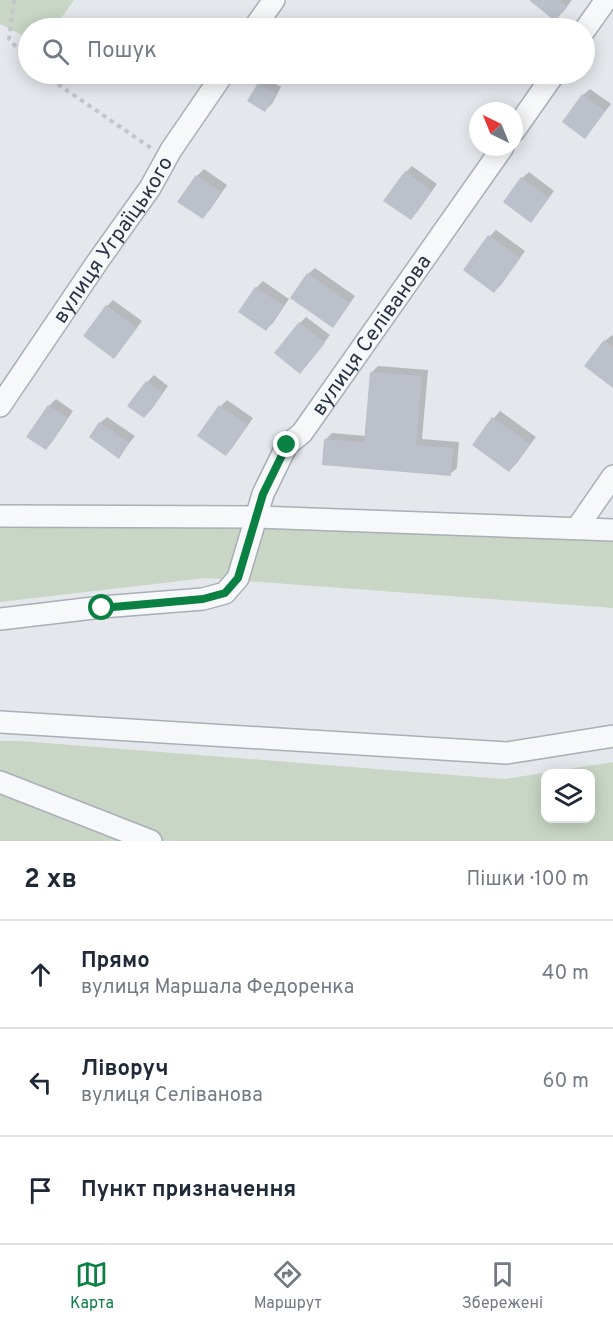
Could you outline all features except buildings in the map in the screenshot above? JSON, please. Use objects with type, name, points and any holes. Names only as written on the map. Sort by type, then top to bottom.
[{"type":"street","points":[[261,18],[273,0]]},
{"type":"street","points":[[594,18],[606,0]]},
{"type":"street","name":"вулиця Уграїцького","points":[[0,406],[150,188],[166,158],[216,84]]},
{"type":"street","points":[[523,118],[547,84]]},
{"type":"street","name":"вулиця Селіванова","points":[[0,619],[203,599],[225,593],[238,578],[263,494],[287,445],[302,433],[497,156]]},
{"type":"street","points":[[578,528],[613,476]]},
{"type":"street","points":[[0,516],[257,517],[613,530]]},
{"type":"street","points":[[0,722],[507,753],[613,736]]},
{"type":"street","points":[[0,782],[151,841]]},
{"type":"path","points":[[14,0],[9,39],[18,49]]},
{"type":"path","points":[[58,84],[166,158]]},
{"type":"green space","points":[[0,0],[74,0],[61,18],[18,18],[18,33],[0,24]]},
{"type":"green space","points":[[0,518],[342,523],[613,541],[613,608],[206,578],[0,602]]},
{"type":"green space","points":[[0,741],[504,779],[541,773],[541,823],[595,823],[595,769],[568,769],[613,762],[613,841],[0,841]]},
{"type":"route","points":[[102,608],[203,599],[225,593],[238,578],[263,494],[287,445]]}]
